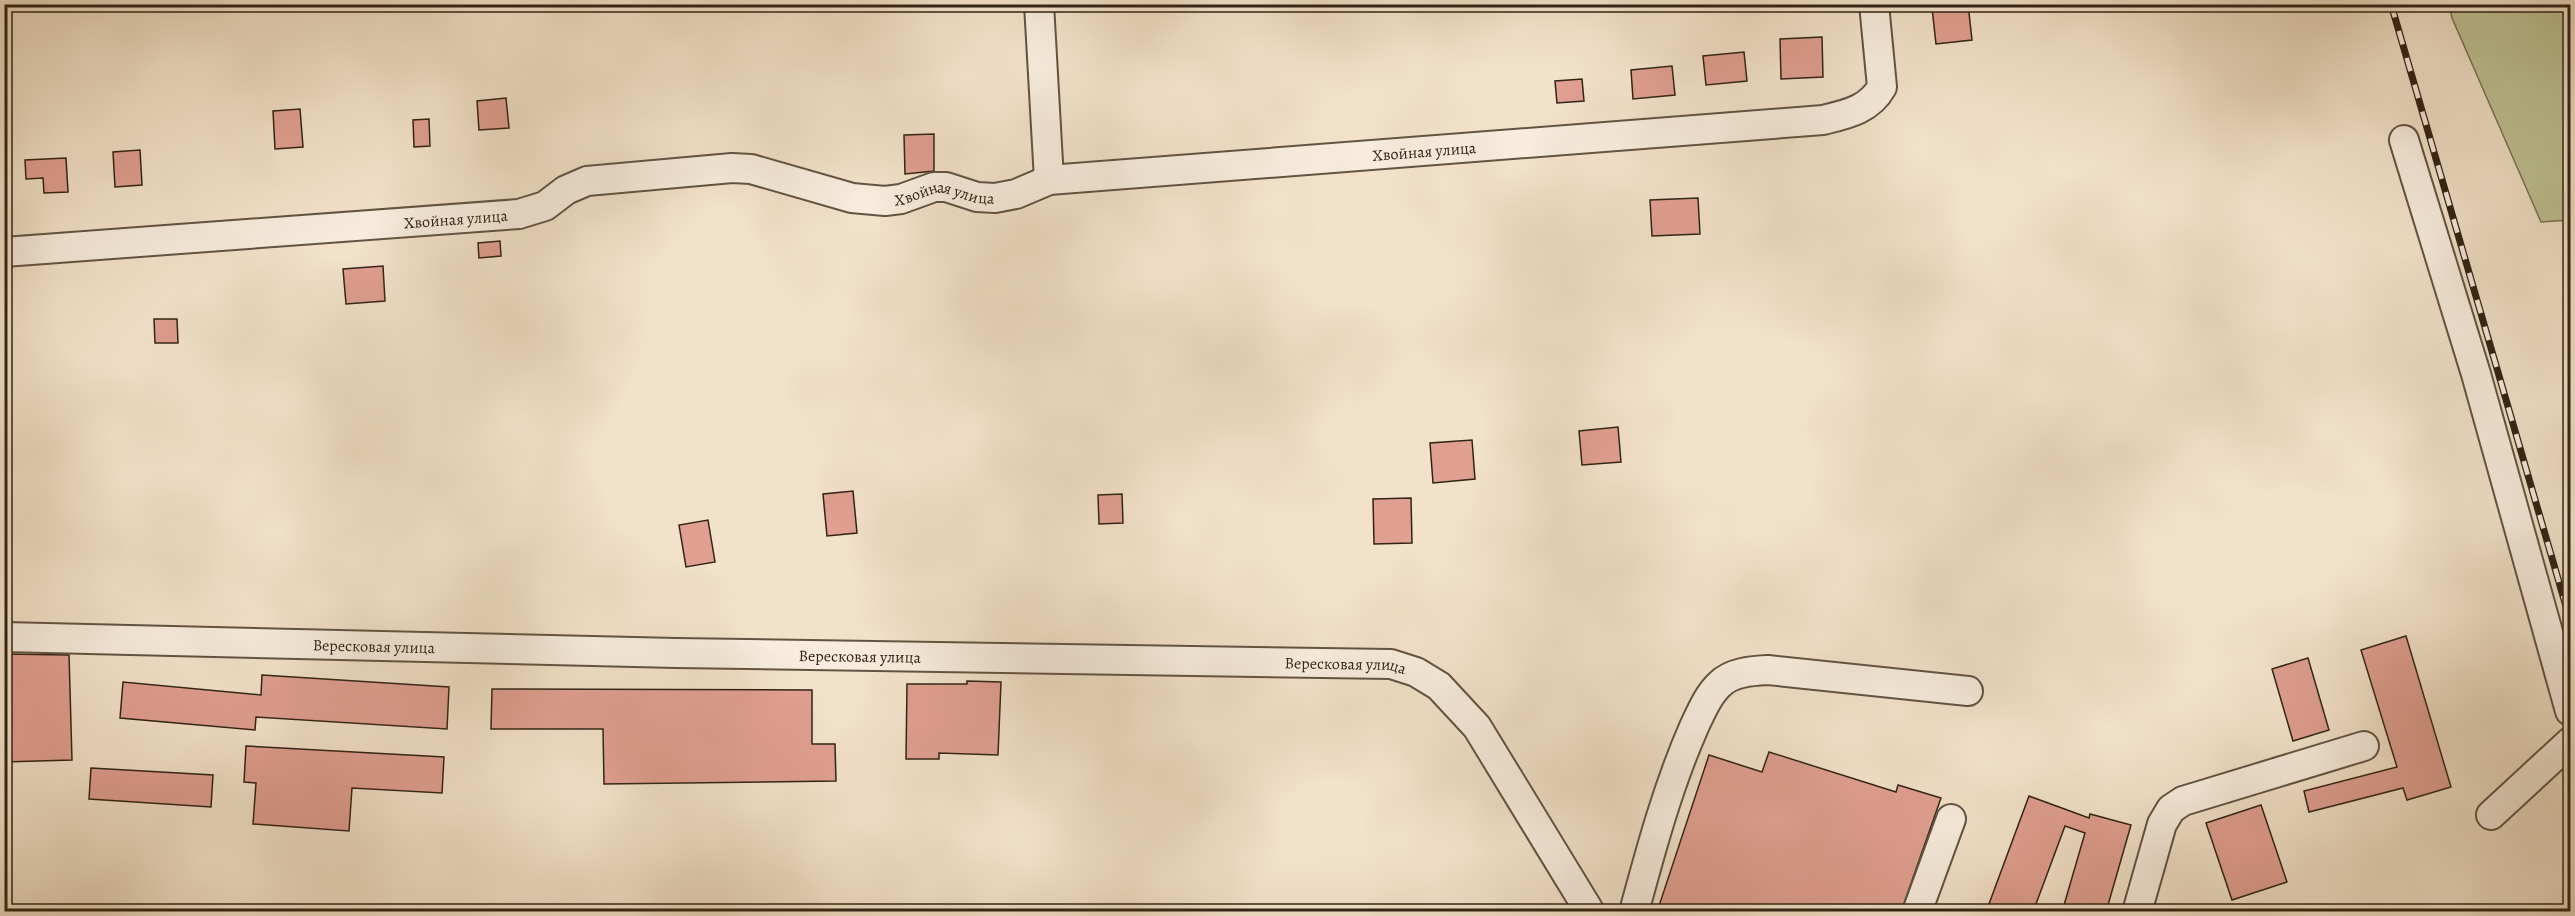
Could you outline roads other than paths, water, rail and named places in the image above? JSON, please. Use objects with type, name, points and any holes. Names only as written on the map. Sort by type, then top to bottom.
[{"type":"street","points":[[1039,4],[1049,180]]},
{"type":"street","name":"Хвойная улица","points":[[4,252],[519,214],[545,206],[566,190],[587,181],[732,168],[751,169],[852,198],[885,201],[901,199],[934,187],[946,187],[976,197],[995,198],[1016,194],[1049,180],[1823,120],[1865,107],[1882,87],[1874,4]]},
{"type":"street","points":[[2404,140],[2476,374],[2571,711]]},
{"type":"street","name":"Вересковая улица","points":[[4,637],[676,653],[1391,664],[1416,672],[1439,686],[1477,727],[1590,912]]},
{"type":"street","points":[[1634,912],[1680,758],[1705,703],[1720,683],[1740,673],[1768,670],[1968,691]]},
{"type":"street","points":[[2492,815],[2571,742]]},
{"type":"street","points":[[2137,912],[2162,824],[2171,808],[2183,801],[2364,746]]},
{"type":"street","points":[[1917,912],[1951,819]]},
{"type":"railway","points":[[2391,4],[2570,620]]}]
